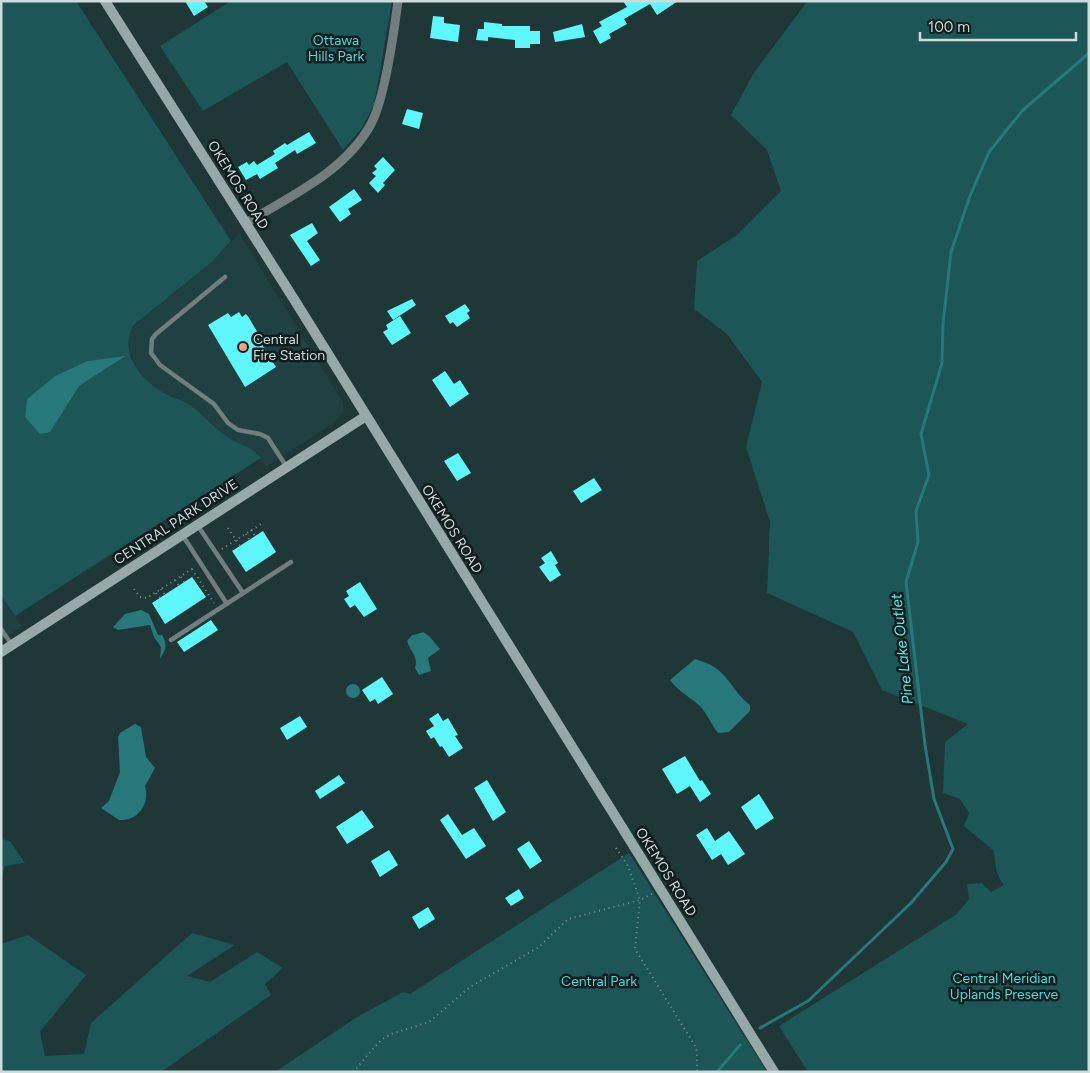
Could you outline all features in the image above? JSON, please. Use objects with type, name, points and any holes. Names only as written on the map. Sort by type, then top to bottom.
[{"type":"street","name":"OKEMOS ROAD","points":[[105,1],[246,223],[774,1072]]},
{"type":"street","points":[[246,223],[325,175],[364,136],[378,109],[398,1]]},
{"type":"street","name":"CENTRAL PARK DRIVE","points":[[1,652],[366,416]]},
{"type":"lane","points":[[225,277],[156,334],[152,339],[151,353],[160,365],[214,404],[228,423],[238,430],[260,434],[268,438],[287,468]]},
{"type":"lane","points":[[198,525],[243,593]]},
{"type":"lane","points":[[182,535],[227,604]]},
{"type":"lane","points":[[171,640],[291,562]]},
{"type":"lane","points":[[1,629],[12,645]]},
{"type":"path","points":[[228,528],[240,546]]},
{"type":"path","points":[[251,530],[255,536]]},
{"type":"path","points":[[246,534],[249,540]]},
{"type":"path","points":[[192,569],[218,610]]},
{"type":"path","points":[[181,576],[184,582]]},
{"type":"path","points":[[175,580],[178,586]]},
{"type":"path","points":[[161,589],[165,595]]},
{"type":"path","points":[[156,593],[160,598]]},
{"type":"path","points":[[616,848],[628,866],[640,900],[635,949],[695,1046],[697,1052],[697,1072]]},
{"type":"path","points":[[353,1072],[381,1040],[391,1034],[429,1022],[470,987],[539,947],[568,919],[640,900],[661,890]]},
{"type":"shaded area","points":[[239,233],[343,402],[343,412],[335,422],[266,467],[256,451],[228,438],[189,404],[164,393],[148,382],[137,368],[128,349],[128,337],[134,326],[212,262]]},
{"type":"shaded area","points":[[126,356],[79,386],[50,432],[40,434],[25,417],[27,399],[55,376],[87,361]]},
{"type":"shaded area","points":[[1,595],[22,627],[1,640]]},
{"type":"shaded area","points":[[141,610],[149,614],[158,635],[162,635],[164,639],[166,647],[160,659],[161,647],[154,637],[150,625],[118,630],[113,627],[125,614]]},
{"type":"shaded area","points":[[423,632],[440,649],[428,658],[431,671],[419,675],[415,668],[415,657],[407,641],[411,636]]},
{"type":"shaded area","points":[[695,659],[719,670],[750,705],[750,711],[729,732],[718,733],[700,706],[680,691],[670,680]]},
{"type":"shaded area","points":[[353,684],[358,686],[360,691],[358,696],[353,698],[348,696],[346,691],[348,686]]},
{"type":"shaded area","points":[[135,724],[141,727],[146,757],[155,768],[145,786],[146,799],[141,810],[132,818],[119,820],[101,808],[109,801],[120,772],[118,737],[120,733]]},
{"type":"green space","points":[[1,1],[76,1],[231,241],[212,262],[134,325],[128,345],[130,355],[148,382],[190,405],[233,441],[250,448],[261,458],[15,616],[1,595]],"holes":[[[125,357],[25,417],[27,399],[55,376],[87,361]]]},
{"type":"green space","name":"Ottawa Hills Park","points":[[231,1],[392,1],[374,105],[361,129],[343,150],[287,62],[203,111],[160,46]]},
{"type":"green space","name":"Central Meridian Uplands Preserve","points":[[1089,1],[1089,1072],[808,1072],[779,1026],[957,914],[969,899],[967,884],[982,883],[991,892],[1004,885],[1001,882],[995,864],[994,851],[964,826],[969,813],[960,799],[943,793],[945,742],[968,724],[882,690],[853,632],[767,593],[770,522],[746,447],[762,382],[727,334],[694,309],[697,261],[737,235],[781,191],[767,150],[731,115],[753,74],[807,2]]},
{"type":"green space","points":[[1,839],[10,841],[25,863],[5,866],[1,879]]},
{"type":"green space","name":"Central Park","points":[[629,853],[767,1072],[275,1072],[357,1017],[403,992],[410,994]]},
{"type":"green space","points":[[192,933],[235,945],[187,976],[210,982],[257,952],[283,968],[265,984],[271,995],[161,1072],[1,1072],[1,944],[28,935],[86,975],[40,1032],[45,1056],[84,1054],[91,1023]]},
{"type":"building","points":[[185,1],[204,1],[208,7],[194,16]]},
{"type":"building","points":[[623,1],[678,1],[657,15],[650,4],[624,19],[627,24],[609,34],[611,38],[600,44],[593,31],[602,26],[599,22],[627,7]]},
{"type":"building","points":[[433,16],[444,17],[444,23],[460,25],[458,42],[430,38]]},
{"type":"building","points":[[484,22],[502,24],[502,26],[530,26],[530,31],[540,31],[540,44],[530,44],[530,48],[515,48],[515,40],[488,37],[488,41],[476,40],[478,29],[484,29]]},
{"type":"building","points":[[582,24],[585,37],[555,42],[553,32]]},
{"type":"building","points":[[407,109],[423,113],[419,129],[402,124]]},
{"type":"building","points":[[309,132],[316,143],[297,154],[295,150],[275,163],[278,168],[260,179],[257,174],[246,180],[238,167],[247,162],[249,165],[254,161],[257,165],[275,154],[273,151],[285,143],[287,145]]},
{"type":"building","points":[[383,157],[395,170],[383,183],[385,185],[378,193],[369,183],[376,176],[372,173],[377,169],[374,166]]},
{"type":"building","points":[[354,189],[362,200],[348,209],[351,214],[340,222],[329,207]]},
{"type":"building","points":[[312,223],[318,233],[307,241],[320,260],[311,266],[290,235]]},
{"type":"building","points":[[412,299],[416,305],[393,320],[387,311]]},
{"type":"building","points":[[465,304],[470,311],[467,313],[470,318],[457,327],[453,322],[450,324],[445,316]]},
{"type":"building","name":"Central Fire Station","points":[[239,312],[242,317],[246,314],[249,318],[258,333],[256,335],[276,367],[245,387],[208,325],[228,313],[231,317]]},
{"type":"building","points":[[400,316],[411,333],[392,345],[383,332],[388,329],[386,325]]},
{"type":"building","points":[[445,371],[454,384],[460,380],[469,394],[450,407],[432,380]]},
{"type":"building","points":[[458,453],[471,473],[457,481],[444,461]]},
{"type":"building","points":[[594,478],[602,490],[581,503],[573,491]]},
{"type":"building","points":[[263,531],[276,552],[246,572],[232,551]]},
{"type":"building","points":[[551,551],[558,563],[555,565],[561,575],[550,582],[539,567],[545,563],[541,558]]},
{"type":"building","points":[[192,577],[206,597],[165,624],[152,603]]},
{"type":"building","points":[[360,582],[377,609],[364,617],[355,605],[350,608],[344,599],[349,596],[346,591]]},
{"type":"building","points":[[211,620],[218,630],[184,652],[177,642]]},
{"type":"building","points":[[382,677],[393,694],[378,704],[375,699],[370,702],[362,690]]},
{"type":"building","points":[[438,713],[443,721],[448,718],[458,735],[455,736],[463,748],[449,757],[442,746],[440,747],[434,737],[431,739],[426,731],[434,726],[429,719]]},
{"type":"building","points":[[300,716],[307,727],[287,740],[280,728]]},
{"type":"building","points":[[685,756],[700,781],[702,780],[711,794],[700,802],[690,786],[677,794],[662,769]]},
{"type":"building","points":[[339,775],[345,783],[320,799],[315,791]]},
{"type":"building","points":[[487,780],[506,812],[493,821],[474,788]]},
{"type":"building","points":[[759,794],[774,818],[756,830],[741,807]]},
{"type":"building","points":[[362,810],[374,827],[347,844],[336,827]]},
{"type":"building","points":[[448,814],[462,835],[474,828],[486,846],[466,859],[440,820]]},
{"type":"building","points":[[707,828],[715,841],[729,831],[745,854],[728,865],[721,854],[712,860],[696,835]]},
{"type":"building","points":[[529,841],[542,861],[530,869],[517,849]]},
{"type":"building","points":[[389,850],[398,865],[380,877],[371,861]]},
{"type":"building","points":[[519,889],[524,898],[511,906],[505,898]]},
{"type":"building","points":[[428,907],[435,919],[419,929],[412,917]]},
{"type":"waterway","name":"Pine Lake Outlet","points":[[760,1028],[808,1001],[911,903],[946,862],[953,849],[934,799],[925,745],[906,582],[918,542],[916,511],[929,475],[921,434],[942,363],[943,324],[951,252],[970,196],[989,152],[1023,110],[1089,53]]},
{"type":"waterway","name":"Pine Lake Outlet","points":[[717,1072],[740,1045]]},
{"type":"place","name":"Central Fire Station","points":[[243,347]]}]
